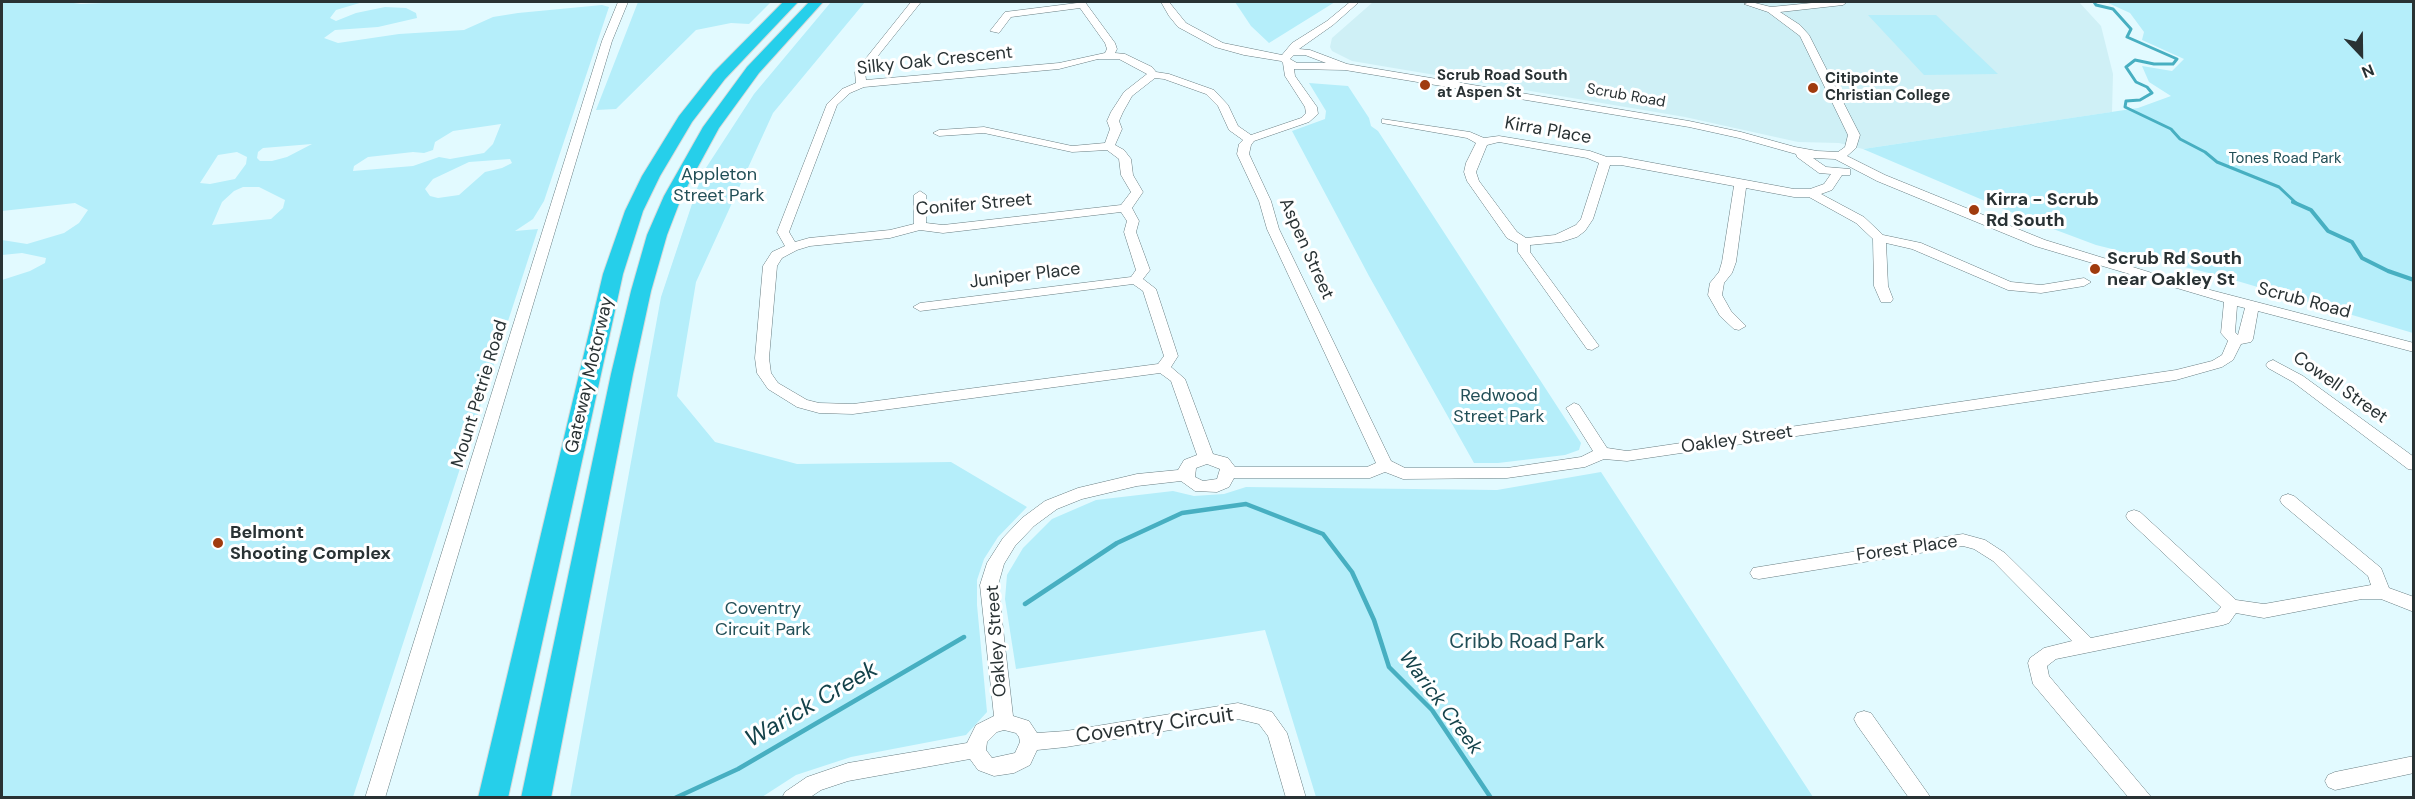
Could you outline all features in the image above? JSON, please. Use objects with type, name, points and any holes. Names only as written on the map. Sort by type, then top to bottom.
[{"type":"highway","name":"Gateway Motorway","points":[[493,798],[611,284],[634,211],[651,176],[690,113],[729,65],[791,2]]},
{"type":"highway","name":"Gateway Motorway","points":[[536,798],[622,374],[641,291],[657,235],[673,196],[711,127],[753,70],[816,2]]},
{"type":"street","name":"Mount Petrie Road","points":[[375,798],[506,378],[607,41],[623,2]]},
{"type":"street","points":[[862,84],[859,77],[860,72],[916,2]]},
{"type":"street","name":"Scrub Road","points":[[1165,2],[1182,25],[1219,45],[1244,52],[1311,61],[1689,124],[1741,135],[1815,158]]},
{"type":"street","points":[[1109,146],[1116,129],[1113,121],[1128,94],[1153,75],[1165,76],[1210,92],[1223,105],[1233,128],[1250,140],[1305,120],[1312,114],[1290,76],[1288,58],[1291,49],[1355,2]]},
{"type":"street","points":[[1771,10],[1843,2]]},
{"type":"street","points":[[995,31],[1008,14],[1081,3],[1110,43],[1112,48],[1109,54],[1121,56],[1148,69],[1153,75]]},
{"type":"street","points":[[1749,4],[1771,10],[1804,35],[1851,126],[1854,135],[1853,142],[1840,156],[1815,158],[1823,170],[1813,192]]},
{"type":"street","points":[[1297,85],[1298,76],[1311,61],[1307,39]]},
{"type":"street","name":"Silky Oak Crescent","points":[[792,247],[783,232],[832,104],[846,91],[862,84],[1059,66],[1109,54]]},
{"type":"street","points":[[1386,121],[1470,135],[1482,142]]},
{"type":"street","points":[[939,133],[984,130],[1051,146],[1072,149],[1109,146],[1120,152],[1125,159],[1127,174],[1137,192],[1125,207],[1133,221],[1130,232],[1143,270],[1135,280],[1149,289],[1171,356],[1162,368]]},
{"type":"street","name":"Kirra Place","points":[[1592,346],[1524,252],[1524,242],[1512,235],[1473,181],[1470,172],[1472,163],[1482,142],[1498,139],[1590,155],[1605,162],[1621,161],[1794,193],[1813,192]]},
{"type":"street","name":"Aspen Street","points":[[1250,140],[1245,144],[1244,154],[1265,201],[1273,229],[1385,465]]},
{"type":"street","points":[[1813,192],[1828,187],[1847,169],[1840,156]]},
{"type":"street","points":[[1524,242],[1556,239],[1572,234],[1581,228],[1587,219],[1605,162]]},
{"type":"street","name":"Scrub Road","points":[[1823,170],[1847,169],[1881,178],[2040,243],[2121,269],[2414,348]]},
{"type":"street","points":[[1739,326],[1725,313],[1715,295],[1717,283],[1725,273],[1729,262],[1741,182]]},
{"type":"street","points":[[1813,192],[1860,219],[1879,238],[1916,246],[2008,286],[2041,289],[2084,282]]},
{"type":"street","points":[[920,195],[920,226]]},
{"type":"street","name":"Conifer Street","points":[[792,247],[809,242],[890,234],[920,226],[943,229],[1125,207]]},
{"type":"street","points":[[1879,238],[1881,286],[1886,298]]},
{"type":"street","points":[[792,247],[777,255],[770,266],[762,358],[764,373],[773,386],[802,404],[819,408],[853,409],[1162,368],[1178,379],[1206,458]]},
{"type":"street","name":"Juniper Place","points":[[920,307],[1135,280]]},
{"type":"street","points":[[2231,300],[2228,333],[2235,340]]},
{"type":"street","name":"Oakley Street","points":[[1385,465],[1403,474],[1508,472],[1585,462],[1602,453],[1628,456],[2176,375],[2217,364],[2228,357],[2235,340],[2246,339],[2252,305]]},
{"type":"street","name":"Cowell Street","points":[[2273,365],[2298,379],[2414,465]]},
{"type":"street","points":[[1574,408],[1602,453]]},
{"type":"street","points":[[1206,458],[1222,462],[1229,472],[1223,483],[1209,488],[1194,485],[1185,475],[1190,464],[1206,458]]},
{"type":"street","points":[[1229,472],[1370,473],[1385,465]]},
{"type":"street","name":"Oakley Street","points":[[1004,722],[989,585],[996,563],[1009,542],[1028,522],[1051,505],[1078,494],[1137,480],[1185,475]]},
{"type":"street","points":[[2288,500],[2374,573],[2382,592]]},
{"type":"street","points":[[2134,516],[2231,606],[2264,611],[2362,592],[2382,592],[2402,598],[2414,605]]},
{"type":"street","name":"Forest Place","points":[[1759,573],[1962,540],[1979,544],[1999,556],[2088,646]]},
{"type":"street","points":[[2142,798],[2040,679],[2037,663],[2051,653],[2223,618],[2231,606]]},
{"type":"street","name":"Coventry Circuit","points":[[1030,742],[1238,711],[1265,718],[1277,733],[1296,798]]},
{"type":"street","points":[[1864,719],[1922,798]]},
{"type":"street","points":[[1004,722],[1022,727],[1028,734],[1030,742],[1023,759],[1004,767],[985,764],[979,758],[976,750],[977,740],[983,731],[992,725],[1004,722]]},
{"type":"street","points":[[792,798],[814,783],[848,772],[976,750]]},
{"type":"street","points":[[2335,781],[2414,764]]},
{"type":"shaded area","name":"Citipointe Christian College","points":[[1373,2],[2079,2],[2101,26],[2113,74],[2112,112],[1863,149],[1839,143],[1798,142],[1685,117],[1352,61],[1332,51],[1330,47],[1332,38]]},
{"type":"green space","name":"Belmont Shooting Complex","points":[[2,2],[81,4],[363,2],[336,10],[330,18],[336,21],[356,13],[385,7],[406,8],[416,13],[417,18],[378,27],[335,30],[324,38],[338,43],[399,34],[464,30],[493,17],[518,13],[602,5],[609,7],[544,201],[533,219],[515,231],[538,229],[353,797],[2,797],[2,280],[30,271],[45,263],[46,258],[22,253],[2,255],[2,240],[27,244],[64,233],[79,223],[88,210],[75,203],[2,211]],"holes":[[[501,124],[493,144],[484,153],[450,159],[439,157],[413,166],[353,171],[354,166],[368,157],[424,153],[433,150],[435,142],[453,131]],[[312,144],[287,157],[272,161],[260,161],[257,158],[258,152],[263,148]],[[237,152],[247,157],[246,164],[235,179],[210,184],[200,183],[218,155]],[[510,159],[512,163],[485,172],[459,195],[438,198],[430,196],[425,189],[433,179],[469,162]],[[243,187],[259,187],[285,200],[283,208],[271,219],[212,225],[222,202],[234,191]]]},
{"type":"green space","points":[[638,2],[771,2],[749,24],[731,23],[696,30],[616,109],[596,110]]},
{"type":"green space","name":"Coventry Circuit Park","points":[[831,2],[865,2],[773,113],[696,282],[677,396],[715,442],[797,464],[951,462],[1027,507],[998,537],[984,559],[977,580],[977,605],[987,712],[966,735],[851,757],[796,775],[762,797],[570,797],[661,297],[702,174],[754,94]]},
{"type":"green space","points":[[1235,2],[1335,2],[1269,43],[1251,26]]},
{"type":"green space","name":"Tones Road Park","points":[[2106,2],[2413,2],[2413,333],[2217,275],[2096,245],[2032,221],[1863,149],[2138,108],[2171,96],[2149,82],[2142,66],[2172,71],[2184,59],[2142,40],[2144,32],[2130,13]]},
{"type":"green space","points":[[1868,15],[1936,15],[1998,74],[1924,75]]},
{"type":"green space","name":"Redwood Street Park","points":[[1309,83],[1348,86],[1369,118],[1371,126],[1378,131],[1581,443],[1579,450],[1565,455],[1498,463],[1474,463],[1369,276],[1292,131],[1325,119],[1326,111]]},
{"type":"green space","name":"Cribb Road Park","points":[[1601,472],[1813,797],[1316,797],[1265,630],[1016,669],[1005,599],[1007,575],[1023,548],[1052,519],[1096,500],[1173,491],[1194,496],[1224,494],[1246,487],[1497,490]]},
{"type":"waterway","points":[[2094,2],[2096,5],[2113,9],[2131,29],[2127,37],[2177,59],[2173,64],[2154,64],[2135,60],[2126,67],[2136,82],[2147,87],[2152,93],[2140,100],[2126,101],[2125,107],[2171,129],[2180,139],[2205,152],[2217,162],[2279,187],[2296,203]]},
{"type":"waterway","points":[[2293,202],[2311,210],[2328,231],[2352,242],[2362,258],[2388,271],[2414,280]]},
{"type":"waterway","name":"Warick Creek","points":[[1025,604],[1117,543],[1182,513],[1246,504],[1323,534],[1352,572],[1374,620],[1389,667],[1432,710],[1491,798]]},
{"type":"waterway","name":"Warick Creek","points":[[675,798],[738,769],[964,637]]},
{"type":"place","name":"Scrub Road South at Aspen St","points":[[1425,85]]},
{"type":"place","name":"Citipointe Christian College","points":[[1813,88]]},
{"type":"place","name":"Kirra - Scrub Rd South","points":[[1974,210]]},
{"type":"place","name":"Scrub Rd South near Oakley St","points":[[2095,269]]},
{"type":"place","name":"Belmont Shooting Complex","points":[[218,543]]},
{"type":"park label","name":"Appleton Street Park","points":[[719,186]]}]
